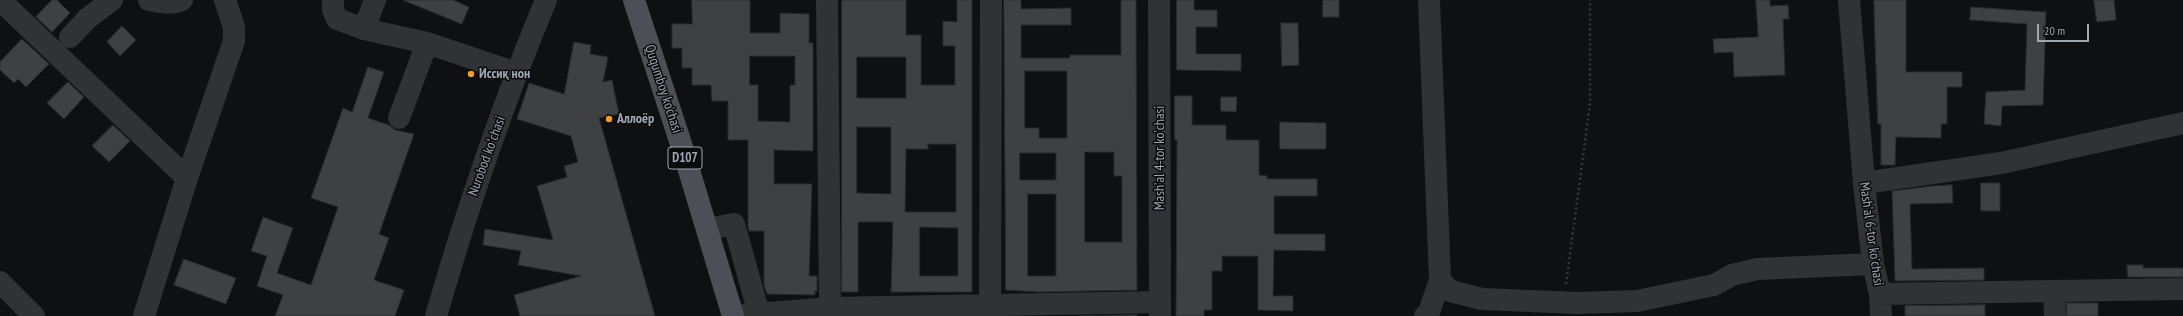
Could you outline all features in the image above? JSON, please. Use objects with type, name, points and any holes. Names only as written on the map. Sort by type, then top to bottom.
[{"type":"main road","name":"Ququmboy ko'chasi","points":[[634,0],[733,316]]},
{"type":"street","points":[[0,0],[186,178]]},
{"type":"street","points":[[70,37],[88,18],[112,0]]},
{"type":"street","points":[[149,0],[162,3],[176,3],[182,0]]},
{"type":"street","points":[[144,316],[186,178],[234,41],[234,27],[225,0]]},
{"type":"street","points":[[333,0],[333,10],[338,19],[364,29],[427,43],[516,73]]},
{"type":"street","points":[[364,29],[375,0]]},
{"type":"street","name":"Nurobod koʻchasi","points":[[436,316],[465,218],[516,73],[546,0]]},
{"type":"street","points":[[827,0],[830,308]]},
{"type":"street","points":[[990,311],[991,0]]},
{"type":"street","name":"Mashʼal 4-tor koʼchasi","points":[[1159,0],[1160,309]]},
{"type":"street","points":[[1425,316],[1428,315],[1440,280],[1429,0]]},
{"type":"street","name":"Mashʼal 6-tor koʼchasi","points":[[1849,0],[1864,183],[1873,264],[1880,294],[2183,288]]},
{"type":"street","points":[[399,118],[427,43]]},
{"type":"street","points":[[1864,183],[2001,163],[2183,122]]},
{"type":"street","points":[[707,229],[734,224],[759,314]]},
{"type":"street","points":[[1440,280],[1450,291],[1482,299],[1564,302],[1637,301],[1714,285],[1732,275],[1757,269],[1873,264]]},
{"type":"street","points":[[0,282],[23,312]]},
{"type":"street","points":[[2054,291],[2055,316]]},
{"type":"street","points":[[1880,294],[1881,316]]},
{"type":"street","points":[[733,316],[830,308],[990,311],[1160,309]]},
{"type":"path","points":[[1564,302],[1590,104],[1590,0]]},
{"type":"building","points":[[52,0],[57,0],[70,13],[52,32],[36,17]]},
{"type":"building","points":[[403,0],[453,0],[469,7],[462,24]]},
{"type":"building","points":[[692,0],[750,0],[750,33],[780,33],[780,13],[809,14],[809,43],[813,43],[813,151],[774,150],[774,184],[812,184],[809,276],[817,276],[817,291],[815,291],[815,295],[767,294],[764,285],[764,231],[749,231],[748,226],[748,140],[728,140],[728,101],[712,101],[711,85],[692,85],[692,68],[682,68],[682,48],[672,48],[672,24],[692,24]],"holes":[[[750,56],[795,56],[795,85],[790,85],[790,122],[758,121],[758,85],[750,85]]]},
{"type":"building","points":[[842,0],[906,0],[906,35],[921,35],[921,85],[955,85],[955,46],[943,46],[943,21],[957,22],[957,0],[972,0],[972,292],[891,292],[893,222],[858,222],[858,292],[842,292]],"holes":[[[857,57],[906,57],[906,98],[857,98]],[[857,127],[891,127],[891,194],[857,193]],[[928,144],[956,144],[956,212],[905,212],[906,149],[928,149]],[[920,227],[958,228],[958,276],[920,276]]]},
{"type":"building","points":[[1004,0],[1021,0],[1021,9],[1071,8],[1071,25],[1021,25],[1021,58],[1070,58],[1070,55],[1121,55],[1121,0],[1136,0],[1137,290],[1039,292],[1006,290]],"holes":[[[1025,71],[1067,71],[1067,138],[1039,138],[1039,128],[1025,128]],[[1085,152],[1114,152],[1114,176],[1122,176],[1122,242],[1085,242]],[[1020,153],[1056,153],[1056,180],[1020,180]],[[1028,194],[1056,194],[1056,276],[1028,276]]]},
{"type":"building","points":[[1177,0],[1194,0],[1194,10],[1217,10],[1217,27],[1196,27],[1196,54],[1241,54],[1241,71],[1177,70]]},
{"type":"building","points":[[1323,0],[1339,0],[1339,17],[1323,17]]},
{"type":"building","points":[[1756,0],[1770,0],[1770,6],[1788,5],[1789,19],[1783,19],[1785,75],[1734,77],[1733,52],[1714,53],[1713,39],[1758,37]]},
{"type":"building","points":[[1874,0],[1906,0],[1906,72],[1962,72],[1962,87],[1947,87],[1947,124],[1941,124],[1941,138],[1896,137],[1895,165],[1881,165],[1881,124],[1878,124]]},
{"type":"building","points":[[2094,0],[2114,0],[2116,20],[2097,22]]},
{"type":"building","points":[[1971,7],[2046,12],[2043,105],[2002,106],[2001,126],[1984,124],[1986,92],[2025,90],[2027,24],[1970,20]]},
{"type":"building","points":[[1281,23],[1298,23],[1299,65],[1282,66]]},
{"type":"building","points":[[122,26],[136,40],[120,56],[107,42]]},
{"type":"building","points":[[22,39],[49,64],[26,87],[18,79],[14,83],[0,70],[0,62]]},
{"type":"building","points":[[574,42],[591,45],[590,54],[608,57],[603,82],[612,80],[619,114],[599,118],[655,316],[520,316],[514,295],[581,276],[518,265],[521,251],[483,245],[485,229],[553,240],[537,186],[567,177],[564,166],[578,162],[571,136],[517,119],[529,83],[564,94]]},
{"type":"building","points":[[368,67],[384,72],[368,118],[389,125],[395,130],[414,134],[379,234],[389,238],[374,280],[404,290],[395,316],[275,316],[283,295],[257,286],[267,256],[251,251],[263,217],[293,228],[277,273],[311,285],[338,207],[311,198],[343,108],[352,112]]},
{"type":"building","points":[[68,82],[84,97],[64,119],[47,103]]},
{"type":"building","points":[[1175,96],[1192,96],[1192,125],[1226,125],[1226,140],[1259,140],[1259,175],[1267,176],[1267,179],[1317,179],[1317,196],[1274,196],[1274,234],[1325,234],[1325,251],[1274,250],[1273,296],[1293,296],[1293,311],[1258,310],[1258,256],[1222,256],[1222,271],[1212,271],[1212,310],[1204,310],[1204,316],[1176,316],[1177,140],[1175,140]]},
{"type":"building","points":[[1221,97],[1237,97],[1236,112],[1221,111]]},
{"type":"building","points":[[1280,122],[1326,123],[1326,149],[1280,149]]},
{"type":"building","points":[[113,125],[130,141],[109,162],[92,146]]},
{"type":"building","points":[[1981,183],[2000,183],[2000,211],[1981,211]]},
{"type":"building","points":[[1952,185],[1953,203],[1910,204],[1912,269],[1984,268],[1984,280],[1895,281],[1892,191]]},
{"type":"building","points":[[184,259],[236,278],[226,304],[174,285]]},
{"type":"building","points":[[2127,265],[2143,265],[2143,268],[2183,268],[2183,277],[2128,277]]},
{"type":"building","points":[[2067,303],[2098,303],[2098,316],[2067,316]]},
{"type":"building","points":[[1985,305],[1985,316],[1905,316],[1905,306]]},
{"type":"building","points":[[1137,315],[1137,316],[1078,316]]},
{"type":"place","name":"Иссиқ нон","points":[[471,74]]},
{"type":"place","name":"Аллоёр","points":[[609,119]]}]
